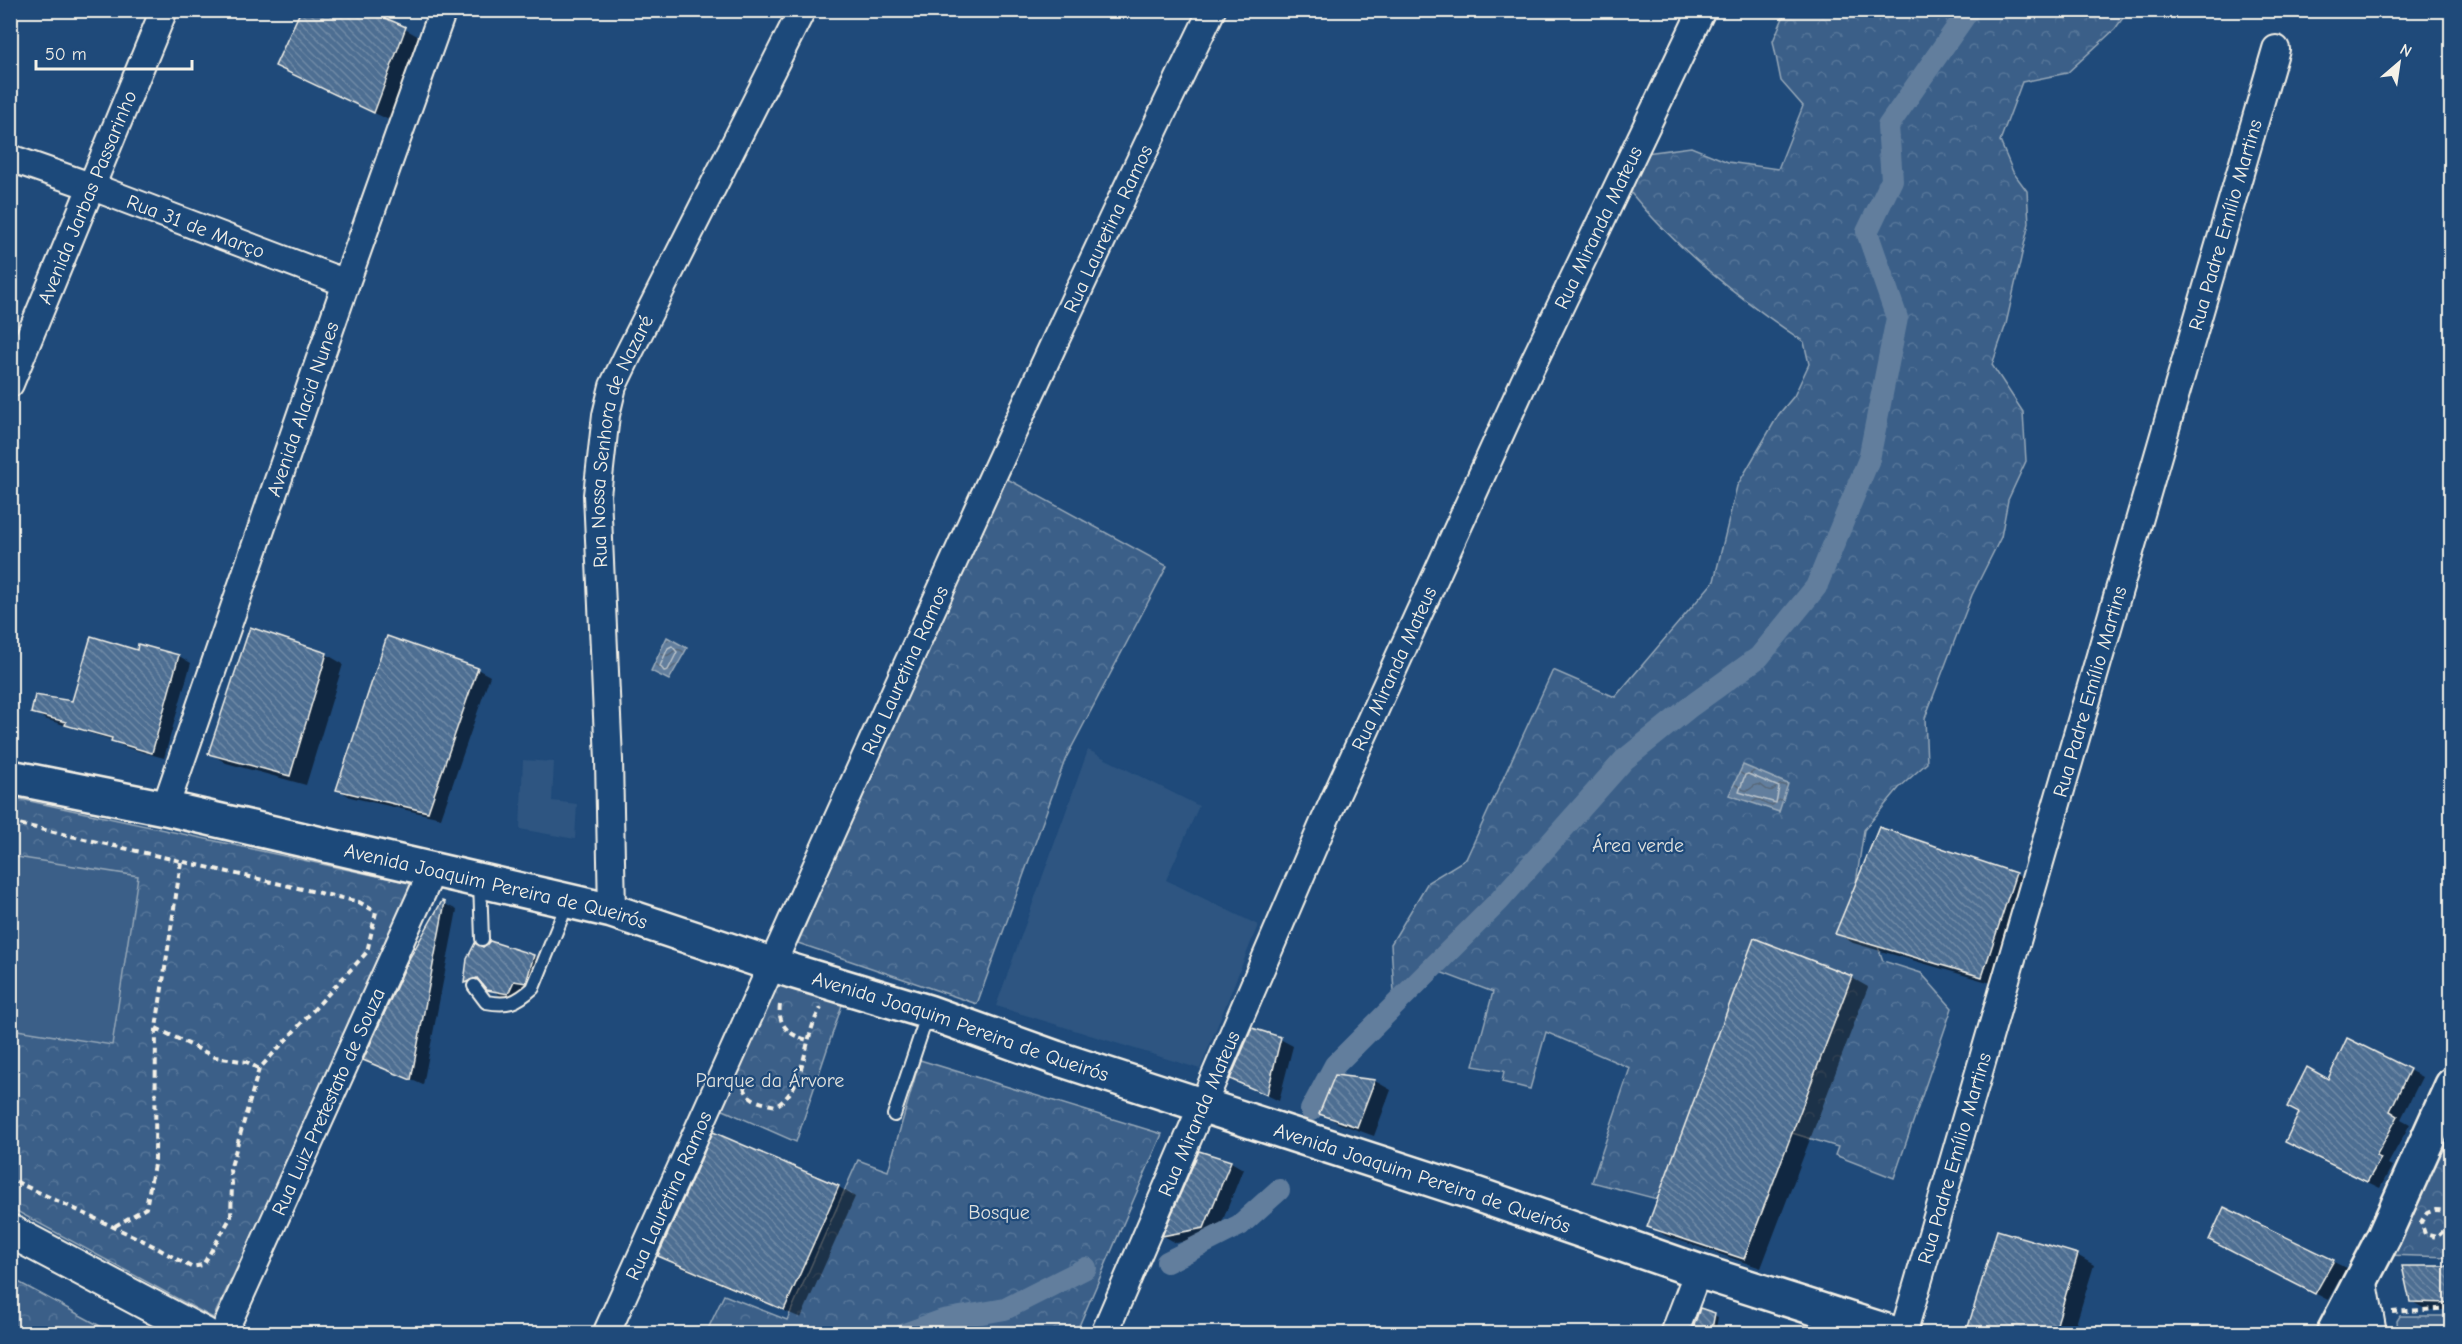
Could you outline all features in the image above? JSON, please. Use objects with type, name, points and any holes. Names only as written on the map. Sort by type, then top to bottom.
[{"type":"main road","name":"Avenida Joaquim Pereira de Queirós","points":[[10,777],[165,808],[612,911],[928,1012],[1056,1058],[1467,1191],[1698,1272],[1896,1334]]},
{"type":"main road","points":[[2333,1334],[2361,1283],[2449,1097]]},
{"type":"street","name":"Avenida Jarbas Passarinho","points":[[10,384],[164,10]]},
{"type":"street","name":"Avenida Alacid Nunes","points":[[165,808],[442,10]]},
{"type":"street","name":"Rua Nossa Senhora de Nazaré","points":[[612,911],[609,760],[597,495],[606,415],[613,386],[628,355],[802,10]]},
{"type":"street","name":"Rua Lauretina Ramos","points":[[606,1334],[730,1060],[782,967],[1121,198],[1212,10]]},
{"type":"street","name":"Rua Miranda Mateus","points":[[1104,1334],[1324,822],[1519,393],[1702,10]]},
{"type":"street","name":"Rua Padre Emílio Martins","points":[[1903,1334],[2276,49]]},
{"type":"street","name":"Rua 31 de Março","points":[[10,158],[346,283]]},
{"type":"street","name":"Rua Luiz Pretestato de Souza","points":[[223,1334],[433,868]]},
{"type":"street","points":[[10,1231],[204,1334]]},
{"type":"street","points":[[1674,1334],[1698,1272]]},
{"type":"street","points":[[2361,1283],[2379,1323]]},
{"type":"lane","points":[[480,880],[482,939]]},
{"type":"lane","points":[[474,986],[486,1002],[505,1005],[522,998],[533,988],[568,901]]},
{"type":"lane","points":[[894,1115],[928,1012]]},
{"type":"path","points":[[10,822],[359,902],[376,912],[367,952],[259,1069],[230,1170],[231,1217],[203,1265],[191,1267],[114,1227],[10,1179]]},
{"type":"path","points":[[114,1227],[146,1208],[155,1159],[156,1028],[181,862]]},
{"type":"path","points":[[782,967],[779,1008],[782,1025],[790,1033],[808,1040]]},
{"type":"path","points":[[730,1060],[735,1063],[746,1079],[743,1088],[748,1096],[776,1106],[784,1101],[795,1085],[814,1019],[836,984]]},
{"type":"path","points":[[156,1028],[215,1058],[246,1062],[259,1069]]},
{"type":"path","points":[[2435,1210],[2451,1211],[2448,1227],[2444,1232],[2436,1237],[2425,1234],[2421,1222],[2427,1213],[2435,1210]]},
{"type":"path","points":[[2379,1323],[2451,1308]]},
{"type":"shaded area","points":[[1088,750],[1199,806],[1166,880],[1258,925],[1200,1069],[996,1006]]},
{"type":"shaded area","points":[[523,760],[554,762],[552,801],[577,804],[575,839],[520,829]]},
{"type":"green space","name":"Área verde","points":[[1786,11],[2128,11],[2115,29],[2067,73],[2022,82],[2000,141],[2013,172],[2027,191],[2029,223],[2006,324],[1992,365],[2023,412],[2026,461],[2008,500],[2001,537],[1972,595],[1925,718],[1927,763],[1899,788],[1864,830],[1856,883],[1883,961],[1921,973],[1952,1008],[1894,1178],[1835,1155],[1838,1147],[1792,1133],[1852,976],[1657,1199],[1592,1182],[1630,1068],[1546,1032],[1530,1089],[1502,1082],[1504,1071],[1473,1066],[1493,992],[1427,967],[1394,992],[1391,944],[1428,882],[1466,859],[1553,670],[1615,697],[1714,581],[1737,486],[1779,414],[1794,396],[1809,364],[1804,342],[1712,274],[1650,215],[1631,193],[1646,153],[1691,147],[1728,162],[1778,169],[1803,106],[1781,81],[1773,41]]},
{"type":"green space","points":[[1000,475],[1167,566],[1065,760],[977,1004],[798,943]]},
{"type":"green space","points":[[11,797],[419,885],[213,1318],[11,1208]]},
{"type":"green space","points":[[10,856],[138,876],[112,1045],[11,1029]]},
{"type":"green space","name":"Parque da Árvore","points":[[770,970],[845,996],[796,1142],[712,1105]]},
{"type":"green space","name":"Bosque","points":[[920,1060],[1162,1134],[1076,1333],[706,1333],[724,1295],[787,1320],[858,1160],[888,1171]]},
{"type":"green space","points":[[2447,1126],[2451,1127],[2451,1257],[2385,1255]]},
{"type":"green space","points":[[11,1278],[113,1333],[11,1333]]},
{"type":"green space","points":[[2400,1316],[2451,1316],[2451,1333],[2398,1333],[2397,1321]]},
{"type":"water","points":[[667,637],[687,648],[669,680],[651,671]]},
{"type":"water","points":[[1743,765],[1788,784],[1779,812],[1729,795]]},
{"type":"building","points":[[301,10],[367,10],[406,27],[374,113],[275,66]]},
{"type":"building","points":[[250,627],[327,653],[290,776],[208,754]]},
{"type":"building","points":[[91,636],[137,650],[138,644],[179,655],[152,753],[111,741],[112,738],[65,725],[66,722],[31,713],[35,695],[72,701]]},
{"type":"building","points":[[387,636],[478,668],[428,812],[336,790]]},
{"type":"building","points":[[1879,827],[2016,873],[1982,977],[1835,934]]},
{"type":"building","points":[[442,901],[445,902],[411,1080],[363,1060],[409,959]]},
{"type":"building","points":[[1754,938],[1852,976],[1744,1259],[1647,1227]]},
{"type":"building","points":[[490,941],[534,955],[526,983],[514,981],[508,994],[487,990],[477,978],[464,983],[467,959],[475,943],[483,947]]},
{"type":"building","points":[[1252,1028],[1281,1037],[1267,1095],[1230,1079]]},
{"type":"building","points":[[2347,1038],[2410,1069],[2390,1111],[2398,1116],[2376,1156],[2381,1158],[2367,1182],[2285,1142],[2299,1113],[2287,1107],[2307,1067],[2328,1079]]},
{"type":"building","points":[[1335,1075],[1375,1080],[1357,1127],[1319,1114]]},
{"type":"building","points":[[713,1132],[839,1186],[784,1310],[658,1256]]},
{"type":"building","points":[[1199,1151],[1231,1161],[1204,1228],[1162,1236]]},
{"type":"building","points":[[2224,1207],[2334,1260],[2315,1294],[2209,1240]]},
{"type":"building","points":[[1997,1230],[2078,1254],[2054,1334],[1986,1334],[1968,1327]]},
{"type":"building","points":[[2402,1266],[2451,1266],[2451,1303],[2410,1302]]},
{"type":"building","points":[[1700,1308],[1715,1313],[1711,1334],[1691,1334]]},
{"type":"waterway","points":[[1311,1110],[1335,1065],[1499,901],[1624,760],[1691,706],[1759,657],[1816,587],[1869,459],[1897,318],[1867,232],[1892,180],[1888,126],[1969,10]]},
{"type":"waterway","points":[[1167,1262],[1240,1225],[1279,1190]]},
{"type":"waterway","points":[[904,1334],[943,1320],[1005,1309],[1086,1268]]}]
